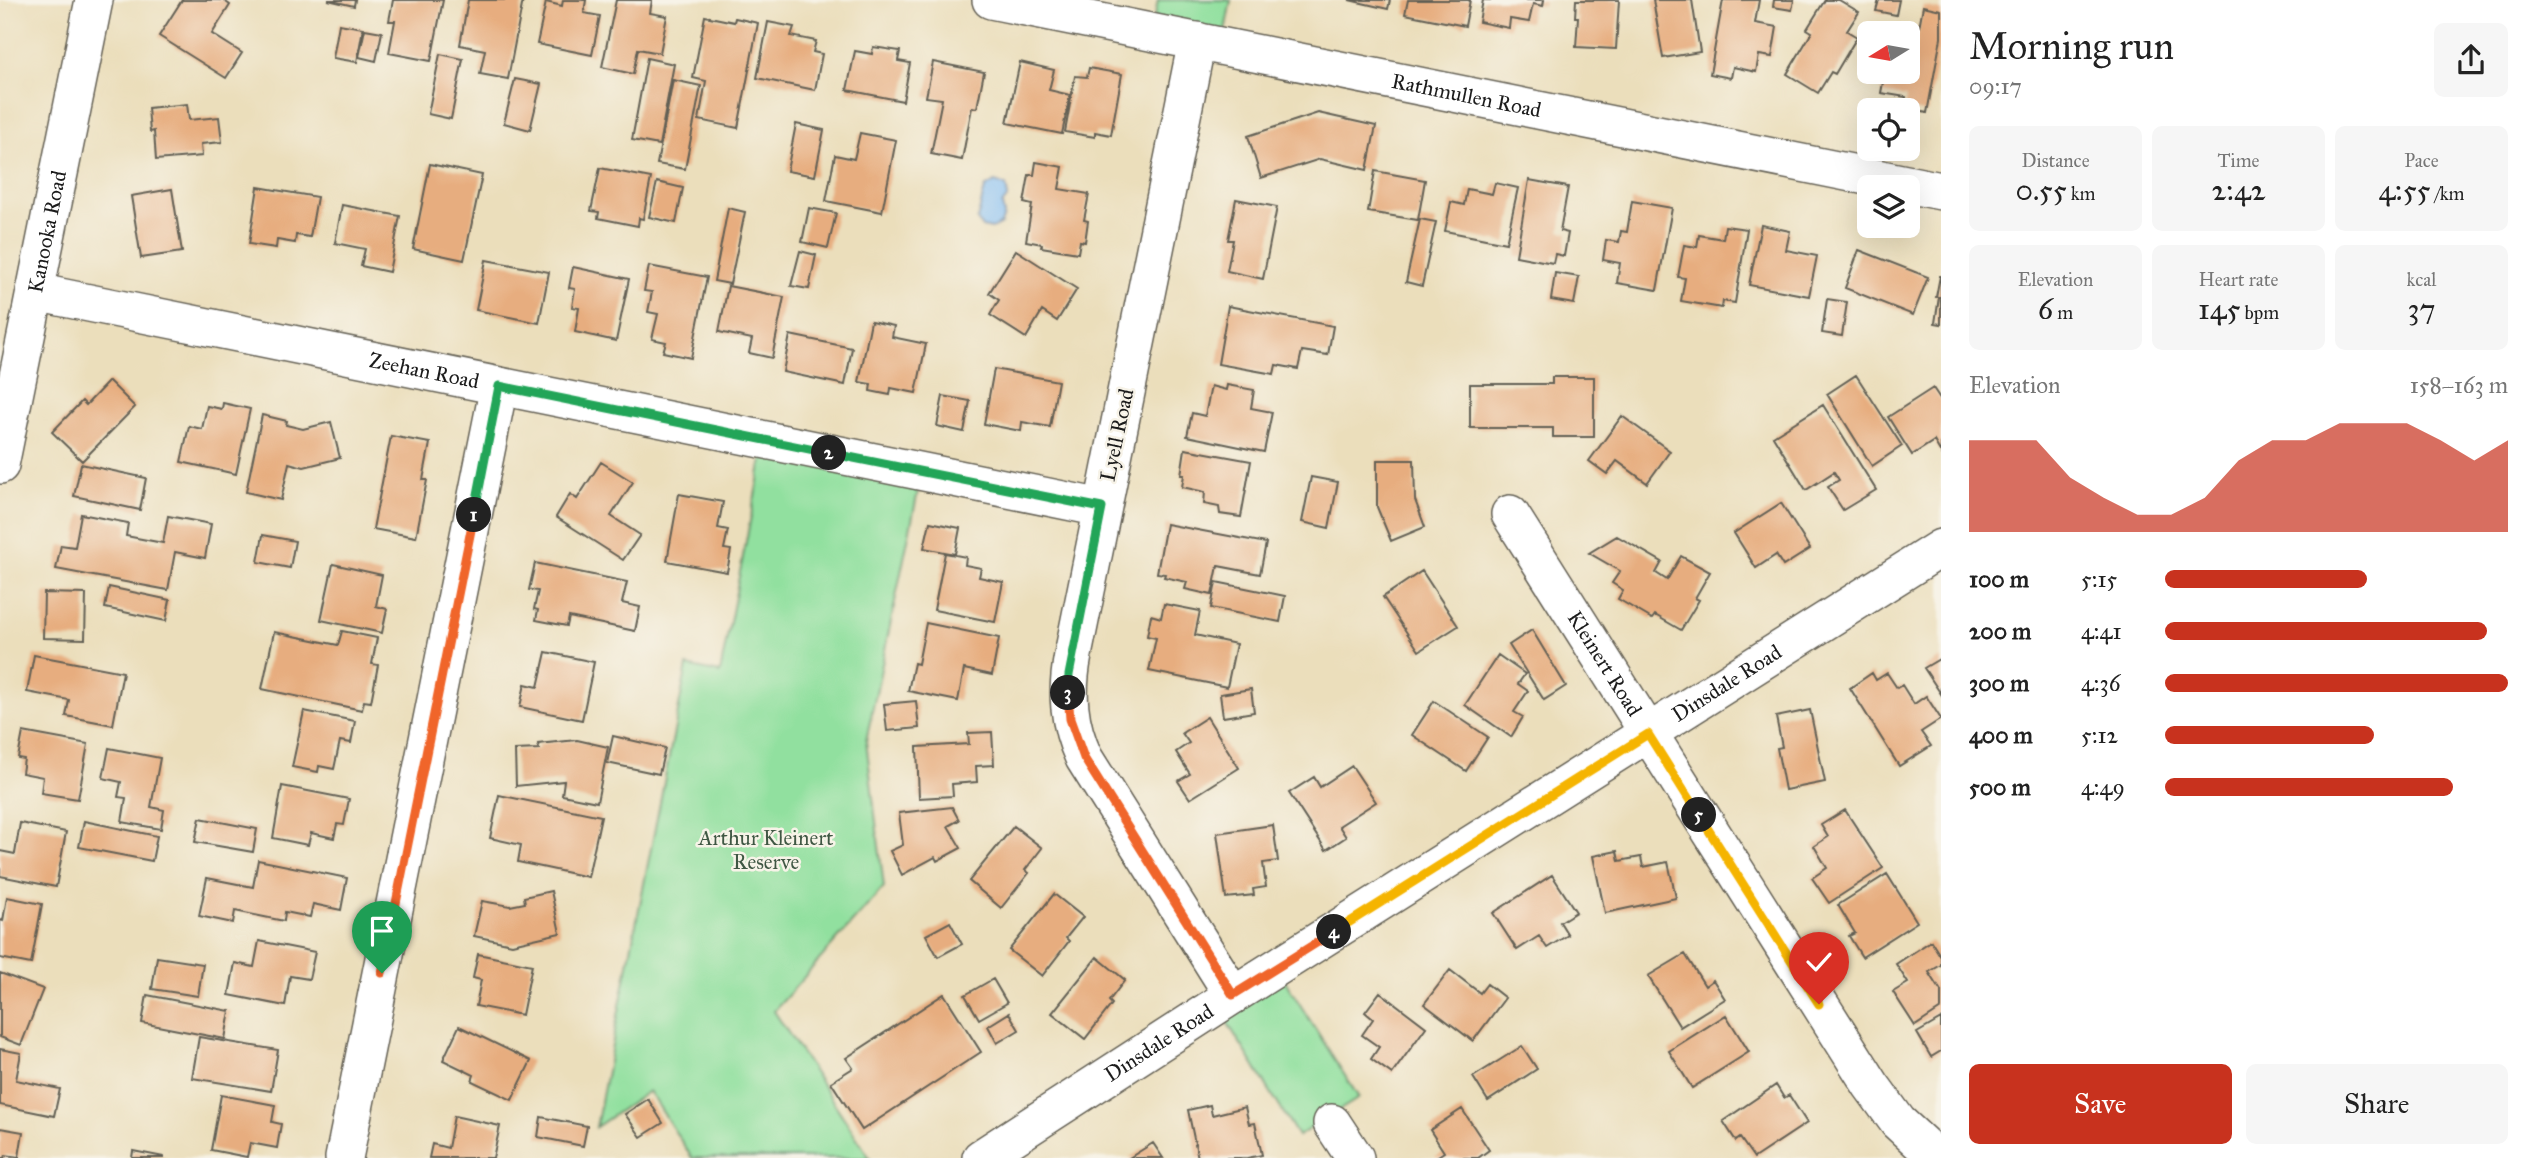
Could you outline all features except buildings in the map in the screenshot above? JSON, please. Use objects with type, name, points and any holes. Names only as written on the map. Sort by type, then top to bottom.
[{"type":"street","name":"Kanooka Road","points":[[0,465],[94,0]]},
{"type":"street","name":"Rathmullen Road","points":[[991,0],[1941,191]]},
{"type":"street","name":"Lyell Road","points":[[1197,41],[1069,675],[1068,697],[1076,740],[1090,768],[1233,995]]},
{"type":"street","name":"Zeehan Road","points":[[35,292],[1102,508]]},
{"type":"street","points":[[344,1158],[499,386]]},
{"type":"street","name":"Kleinert Road","points":[[1510,514],[1871,1085],[1898,1122],[1937,1158]]},
{"type":"street","name":"Dinsdale Road","points":[[981,1158],[1233,995],[1941,548]]},
{"type":"street","points":[[1332,1123],[1355,1158]]},
{"type":"green space","points":[[1158,0],[1231,0],[1222,47],[1152,33]]},
{"type":"green space","name":"Arthur Kleinert Reserve","points":[[766,440],[922,472],[866,741],[884,887],[774,1011],[870,1158],[692,1158],[649,1091],[596,1127],[687,666],[720,673]]},
{"type":"green space","points":[[1277,968],[1359,1098],[1298,1136],[1217,1006]]},
{"type":"water","points":[[995,182],[1006,186],[1008,197],[1002,205],[1004,215],[1001,224],[992,229],[982,227],[977,220],[985,188]]},
{"type":"route","points":[[382,973],[499,386],[1102,508],[1069,675],[1070,719],[1084,758],[1233,995],[1648,734],[1819,1004]]}]
